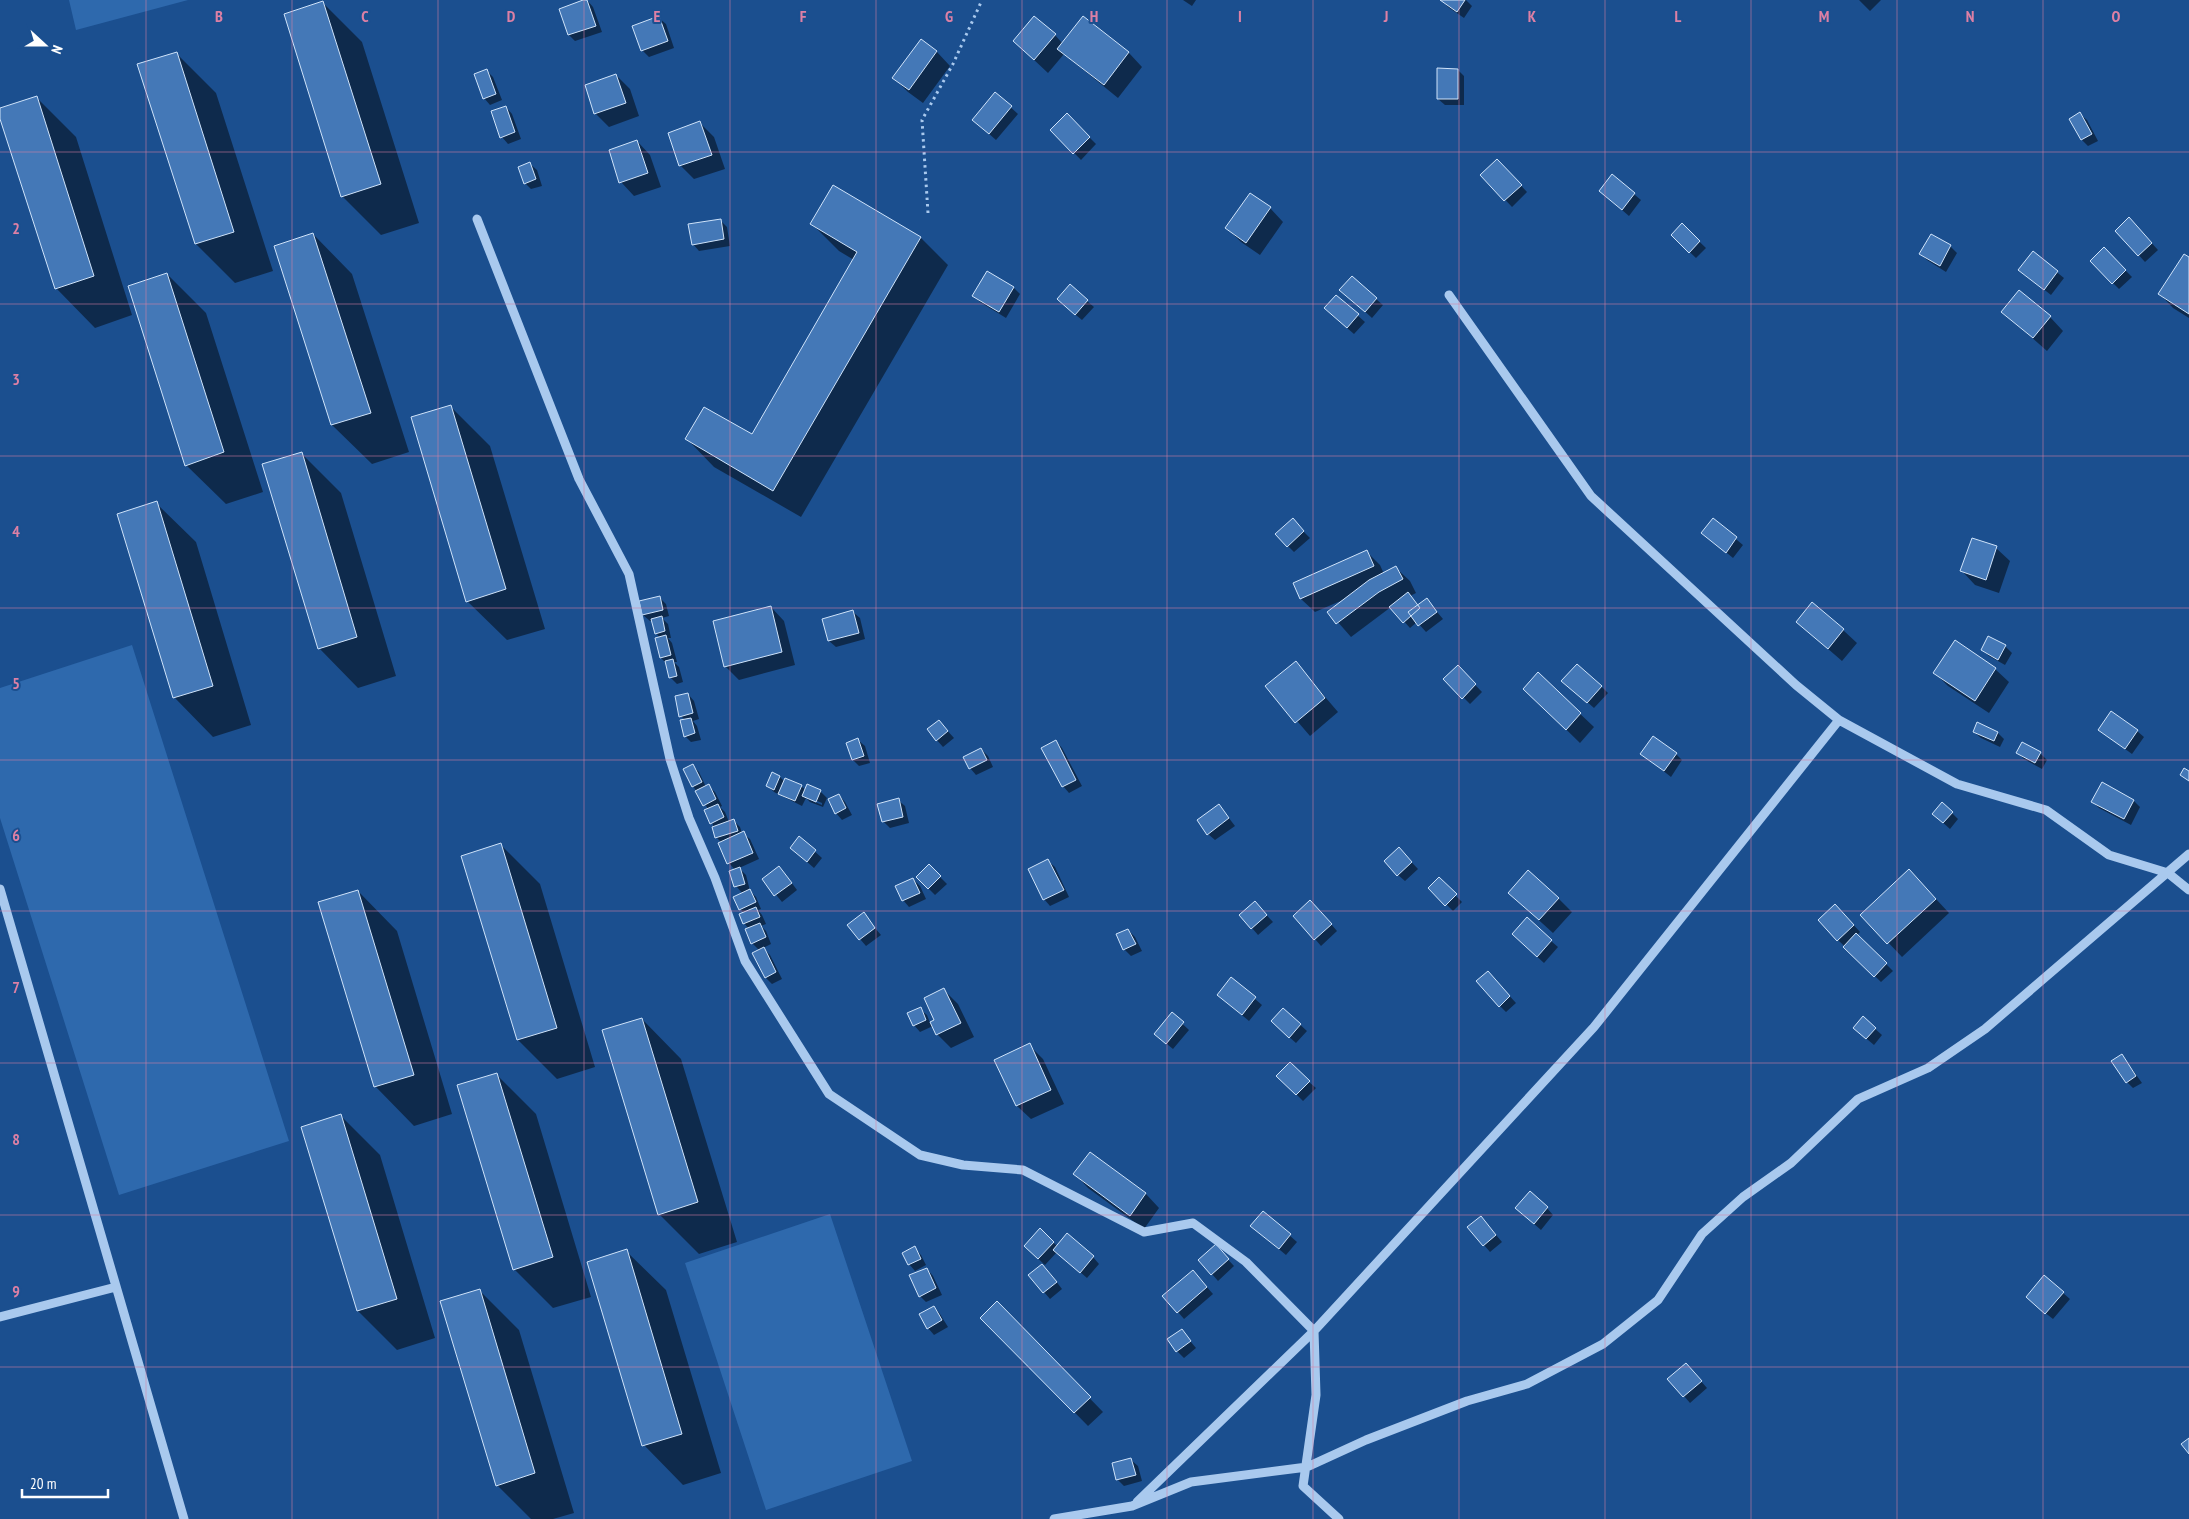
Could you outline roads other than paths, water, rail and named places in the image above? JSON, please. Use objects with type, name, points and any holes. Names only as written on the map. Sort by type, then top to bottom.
[{"type":"street","points":[[477,219],[579,479],[629,574],[670,759],[688,818],[715,878],[745,962],[829,1094],[920,1154],[963,1165],[1024,1170],[1144,1232],[1193,1223],[1246,1262],[1314,1331],[1316,1395],[1303,1486],[1339,1519]]},
{"type":"street","points":[[1449,295],[1591,496],[1796,685],[1839,720],[1957,784],[2046,810],[2109,855],[2168,873],[2189,890]]},
{"type":"street","points":[[1132,1506],[1314,1331],[1594,1027],[1839,720]]},
{"type":"street","points":[[1054,1519],[1132,1506],[1191,1482],[1307,1467],[1366,1440],[1467,1401],[1527,1384],[1603,1344],[1658,1300],[1702,1234],[1743,1197],[1791,1163],[1858,1099],[1928,1068],[1985,1029],[2189,854]]},
{"type":"street","points":[[0,888],[184,1519]]},
{"type":"street","points":[[0,1317],[116,1287]]}]
